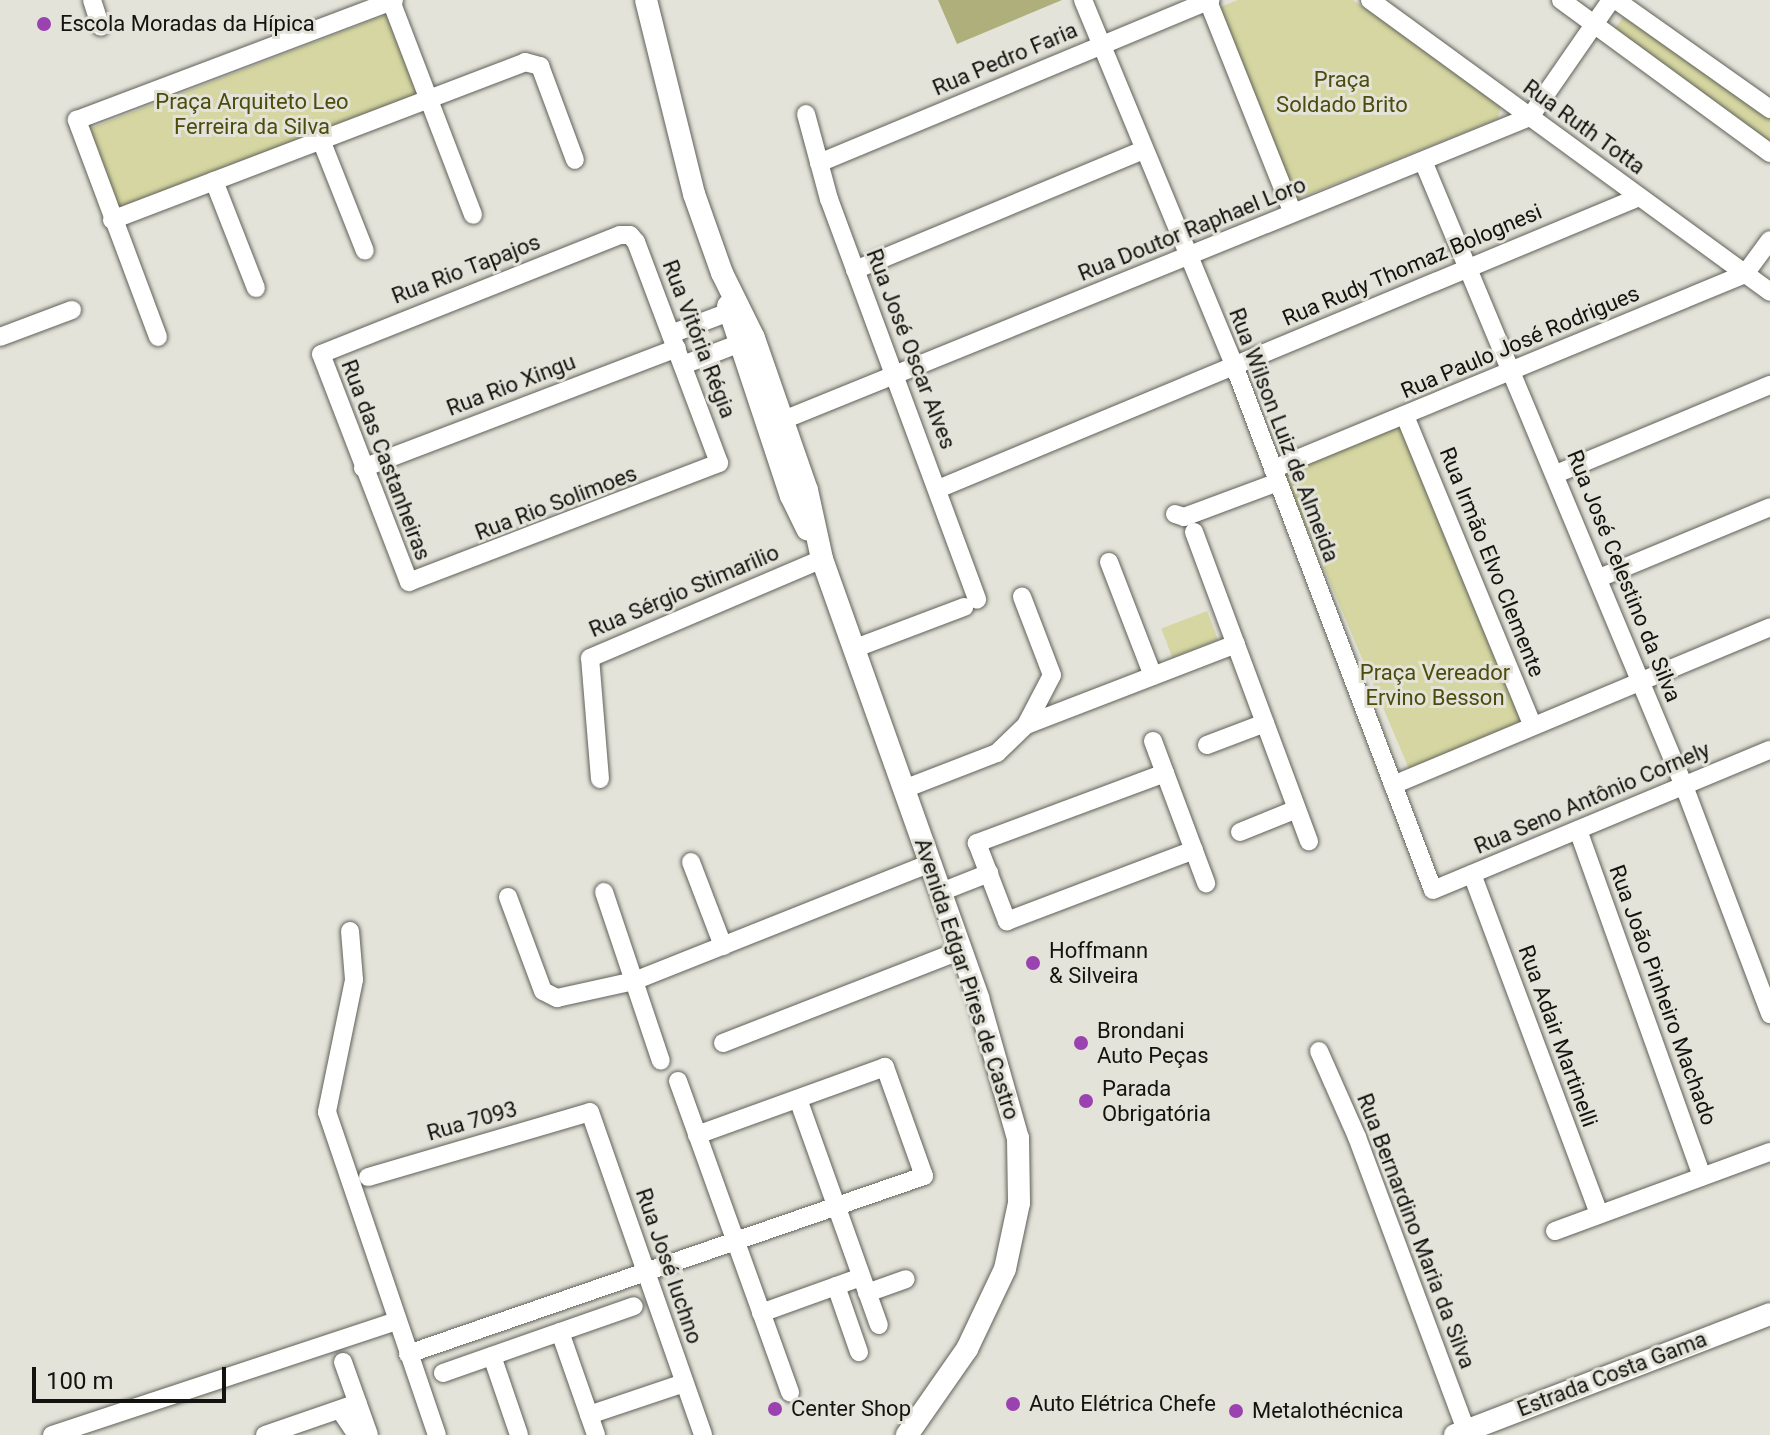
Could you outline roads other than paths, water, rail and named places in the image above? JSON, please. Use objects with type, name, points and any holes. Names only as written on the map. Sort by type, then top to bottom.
[{"type":"main road","name":"Avenida Edgar Pires de Castro","points":[[646,0],[673,117],[722,273],[738,344],[775,424]]},
{"type":"main road","name":"Avenida Edgar Pires de Castro","points":[[722,273],[754,338],[791,496],[822,559],[941,892],[1010,1096],[1018,1138],[1019,1203],[992,1301],[967,1349],[907,1435]]},
{"type":"main road","name":"Estrada Costa Gama","points":[[1460,1433],[1770,1314]]},
{"type":"street","points":[[92,0],[101,27]]},
{"type":"street","name":"Rua Wilson Luiz de Almeida","points":[[1083,0],[1234,365],[1433,890]]},
{"type":"street","points":[[1209,0],[1293,213]]},
{"type":"street","name":"Rua Pedro Faria","points":[[819,163],[1209,0]]},
{"type":"street","name":"Rua Ruth Totta","points":[[1370,0],[1770,292]]},
{"type":"street","points":[[1561,0],[1770,153]]},
{"type":"street","points":[[1530,117],[1614,0],[1770,109]]},
{"type":"street","points":[[158,337],[77,120],[392,1],[473,215]]},
{"type":"street","points":[[112,220],[534,61],[540,66],[575,160]]},
{"type":"street","name":"Rua José Oscar Alves","points":[[806,114],[855,270],[938,489],[970,603],[853,649]]},
{"type":"street","name":"Rua Doutor Raphael Loro","points":[[775,424],[896,378],[1530,117]]},
{"type":"street","points":[[321,140],[365,251]]},
{"type":"street","points":[[855,270],[1143,150]]},
{"type":"street","name":"Rua José Celestino da Silva","points":[[1423,161],[1514,370],[1684,786],[1770,1014]]},
{"type":"street","points":[[214,181],[256,288]]},
{"type":"street","name":"Rua Rudy Thomaz Bolognesi","points":[[938,489],[1639,197]]},
{"type":"street","name":"Rua Vitória Régia","points":[[630,235],[719,463]]},
{"type":"street","name":"Rua Rio Tapajos","points":[[321,354],[630,235]]},
{"type":"street","points":[[1745,274],[1770,240]]},
{"type":"street","name":"Rua Paulo José Rodrigues","points":[[1175,514],[1184,517],[1405,416],[1745,274]]},
{"type":"street","points":[[0,337],[72,310]]},
{"type":"street","points":[[677,349],[729,312]]},
{"type":"street","points":[[677,349],[738,344]]},
{"type":"street","name":"Rua Rio Xingu","points":[[363,468],[677,349]]},
{"type":"street","name":"Rua das Castanheiras","points":[[321,354],[409,582]]},
{"type":"street","points":[[1556,474],[1770,385]]},
{"type":"street","name":"Rua Irmão Elvo Clemente","points":[[1405,416],[1533,726]]},
{"type":"street","name":"Rua Rio Solimoes","points":[[409,582],[719,463]]},
{"type":"street","points":[[1599,578],[1770,507]]},
{"type":"street","points":[[1194,532],[1309,841]]},
{"type":"street","name":"Rua Sérgio Stimarilio","points":[[600,779],[590,658],[822,559]]},
{"type":"street","points":[[1109,562],[1153,676]]},
{"type":"street","points":[[904,789],[997,753],[1026,725],[1052,675],[1022,597]]},
{"type":"street","points":[[1393,785],[1770,627]]},
{"type":"street","points":[[1026,725],[1236,644]]},
{"type":"street","points":[[1207,745],[1265,723]]},
{"type":"street","points":[[1153,741],[1206,883]]},
{"type":"street","name":"Rua Seno Antônio Cornely","points":[[1433,890],[1770,750]]},
{"type":"street","points":[[1165,773],[977,843],[1007,921],[1194,850]]},
{"type":"street","points":[[1240,832],[1297,809]]},
{"type":"street","name":"Rua João Pinheiro Machado","points":[[1578,830],[1702,1177]]},
{"type":"street","points":[[691,862],[723,946]]},
{"type":"street","points":[[508,897],[549,997],[634,981],[930,863]]},
{"type":"street","points":[[941,892],[989,873]]},
{"type":"street","name":"Rua Adair Martinelli","points":[[1472,874],[1599,1214]]},
{"type":"street","points":[[604,892],[661,1061]]},
{"type":"street","points":[[350,931],[354,980],[327,1112],[437,1435]]},
{"type":"street","points":[[723,1043],[961,950]]},
{"type":"street","name":"Rua Bernardino Maria da Silva","points":[[1319,1051],[1357,1137],[1460,1433]]},
{"type":"street","points":[[408,1354],[924,1176],[885,1067],[697,1135]]},
{"type":"street","points":[[678,1081],[790,1392]]},
{"type":"street","points":[[798,1099],[879,1325]]},
{"type":"street","name":"Rua 7093","points":[[368,1177],[590,1112]]},
{"type":"street","name":"Rua José Iuchno","points":[[590,1112],[703,1435]]},
{"type":"street","points":[[1555,1231],[1770,1152]]},
{"type":"street","points":[[761,1313],[836,1286],[906,1279]]},
{"type":"street","points":[[836,1286],[859,1352]]},
{"type":"street","points":[[443,1373],[634,1306]]},
{"type":"street","points":[[52,1435],[397,1321]]},
{"type":"street","points":[[560,1332],[596,1435]]},
{"type":"street","points":[[492,1356],[519,1435]]},
{"type":"street","points":[[343,1362],[369,1435]]},
{"type":"street","points":[[589,1415],[684,1383]]},
{"type":"street","points":[[265,1435],[358,1403]]},
{"type":"street","points":[[340,1410],[357,1435]]},
{"type":"place","name":"Escola Moradas da Hípica","points":[[44,24]]},
{"type":"place","name":"Hoffmann & Silveira","points":[[1033,963]]},
{"type":"place","name":"Brondani Auto Peças","points":[[1081,1043]]},
{"type":"place","name":"Parada Obrigatória","points":[[1086,1101]]},
{"type":"place","name":"Auto Elétrica Chefe","points":[[1013,1404]]},
{"type":"place","name":"Center Shop","points":[[775,1409]]},
{"type":"place","name":"Metalothécnica","points":[[1236,1411]]},
{"type":"park label","name":"Praça Soldado Brito","points":[[1342,92]]},
{"type":"park label","name":"Praça Arquiteto Leo Ferreira da Silva","points":[[252,114]]},
{"type":"park label","name":"Praça Vereador Ervino Besson","points":[[1435,684]]}]
